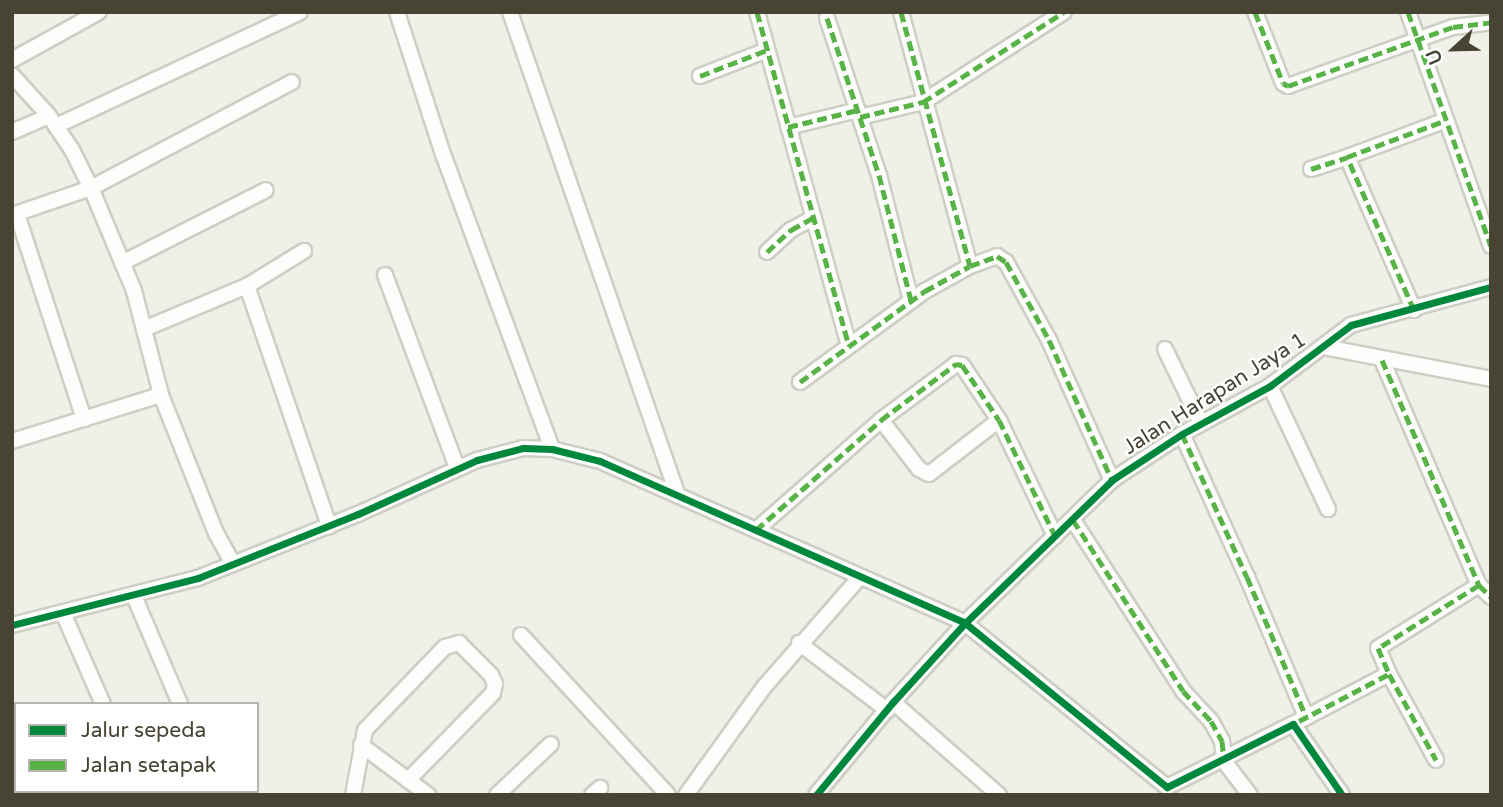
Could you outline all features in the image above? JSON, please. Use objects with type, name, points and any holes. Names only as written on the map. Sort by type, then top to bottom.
[{"type":"street","points":[[12,60],[99,12]]},
{"type":"street","points":[[12,132],[53,121],[300,12]]},
{"type":"street","points":[[397,12],[443,154],[552,449]]},
{"type":"street","points":[[510,12],[678,496]]},
{"type":"street","points":[[757,12],[849,346]]},
{"type":"street","points":[[901,12],[923,102],[970,266]]},
{"type":"street","points":[[788,127],[923,102],[1064,12]]},
{"type":"street","points":[[1255,12],[1283,83],[1288,86],[1453,27],[1491,22]]},
{"type":"street","points":[[1408,12],[1444,121],[1491,246]]},
{"type":"street","points":[[827,18],[859,113],[911,301]]},
{"type":"street","points":[[700,76],[767,50]]},
{"type":"street","points":[[12,75],[53,121],[91,188],[134,291],[161,395],[216,533],[233,564]]},
{"type":"street","points":[[83,419],[15,214],[91,188],[292,82]]},
{"type":"street","points":[[1311,169],[1444,121]]},
{"type":"street","points":[[1347,157],[1414,310]]},
{"type":"street","points":[[122,263],[266,190]]},
{"type":"street","points":[[767,252],[791,230],[814,217]]},
{"type":"street","points":[[144,329],[247,286],[304,251]]},
{"type":"street","points":[[800,382],[911,301],[970,266],[997,256],[1006,262],[1049,340],[1112,480]]},
{"type":"street","points":[[385,275],[457,468]]},
{"type":"street","points":[[247,286],[329,526]]},
{"type":"street","name":"Jalan Harapan Jaya 1","points":[[816,795],[890,706],[965,623],[1112,480],[1182,434],[1270,386],[1351,326],[1491,287]]},
{"type":"street","points":[[1324,347],[1491,379]]},
{"type":"street","points":[[1166,349],[1201,424]]},
{"type":"street","points":[[1382,360],[1479,585],[1491,597]]},
{"type":"street","points":[[756,530],[881,420],[956,364],[962,365],[999,420],[1055,536]]},
{"type":"street","points":[[1270,386],[1328,509]]},
{"type":"street","points":[[13,438],[161,395]]},
{"type":"street","points":[[881,420],[919,469],[929,474],[999,420]]},
{"type":"street","points":[[1182,434],[1247,576],[1299,721],[1342,795]]},
{"type":"street","points":[[12,625],[198,578],[329,526],[457,468],[523,448],[552,449],[600,461],[965,623],[1167,787],[1224,761],[1389,674]]},
{"type":"street","points":[[1073,520],[1183,691],[1218,732],[1224,761],[1250,795]]},
{"type":"street","points":[[686,795],[799,643],[859,578]]},
{"type":"street","points":[[1436,760],[1389,674],[1378,648],[1479,585]]},
{"type":"street","points":[[134,596],[179,702]]},
{"type":"street","points":[[63,612],[102,702]]},
{"type":"street","points":[[521,635],[668,795]]},
{"type":"street","points":[[353,795],[365,730],[445,646],[459,643],[491,675],[495,684],[493,693],[408,780]]},
{"type":"street","points":[[799,643],[890,706],[999,795]]},
{"type":"street","points":[[497,795],[551,744]]},
{"type":"street","points":[[361,745],[428,795]]},
{"type":"marked path","points":[[757,12],[849,346]]},
{"type":"marked path","points":[[901,12],[970,266]]},
{"type":"marked path","points":[[860,117],[923,102],[1064,12]]},
{"type":"marked path","points":[[1255,12],[1283,83],[1288,86],[1453,27],[1491,22]]},
{"type":"marked path","points":[[1408,12],[1491,246]]},
{"type":"marked path","points":[[827,18],[879,175],[911,301]]},
{"type":"marked path","points":[[700,76],[767,50]]},
{"type":"marked path","points":[[788,127],[858,110]]},
{"type":"marked path","points":[[1414,310],[1347,157],[1444,121]]},
{"type":"marked path","points":[[1311,169],[1347,157]]},
{"type":"marked path","points":[[767,252],[791,230],[814,217]]},
{"type":"marked path","points":[[800,382],[925,291],[970,266],[997,256],[1006,262],[1049,340],[1112,480]]},
{"type":"marked path","points":[[1382,360],[1479,585],[1378,648],[1389,674]]},
{"type":"marked path","points":[[756,530],[881,420],[956,364],[962,365],[999,420],[1055,536]]},
{"type":"marked path","points":[[1182,434],[1247,577],[1306,717]]},
{"type":"marked path","points":[[1073,520],[1183,691],[1211,721],[1222,741],[1224,761]]},
{"type":"marked path","points":[[1479,585],[1491,597]]},
{"type":"marked path","points":[[1299,721],[1389,674],[1436,760]]},
{"type":"cycle path","points":[[816,795],[893,702],[965,623],[1112,480],[1182,434],[1270,386],[1351,325],[1491,287]]},
{"type":"cycle path","points":[[12,625],[198,578],[358,514],[477,460],[523,448],[552,449],[600,461],[965,623],[1167,787],[1293,724],[1342,795]]}]
